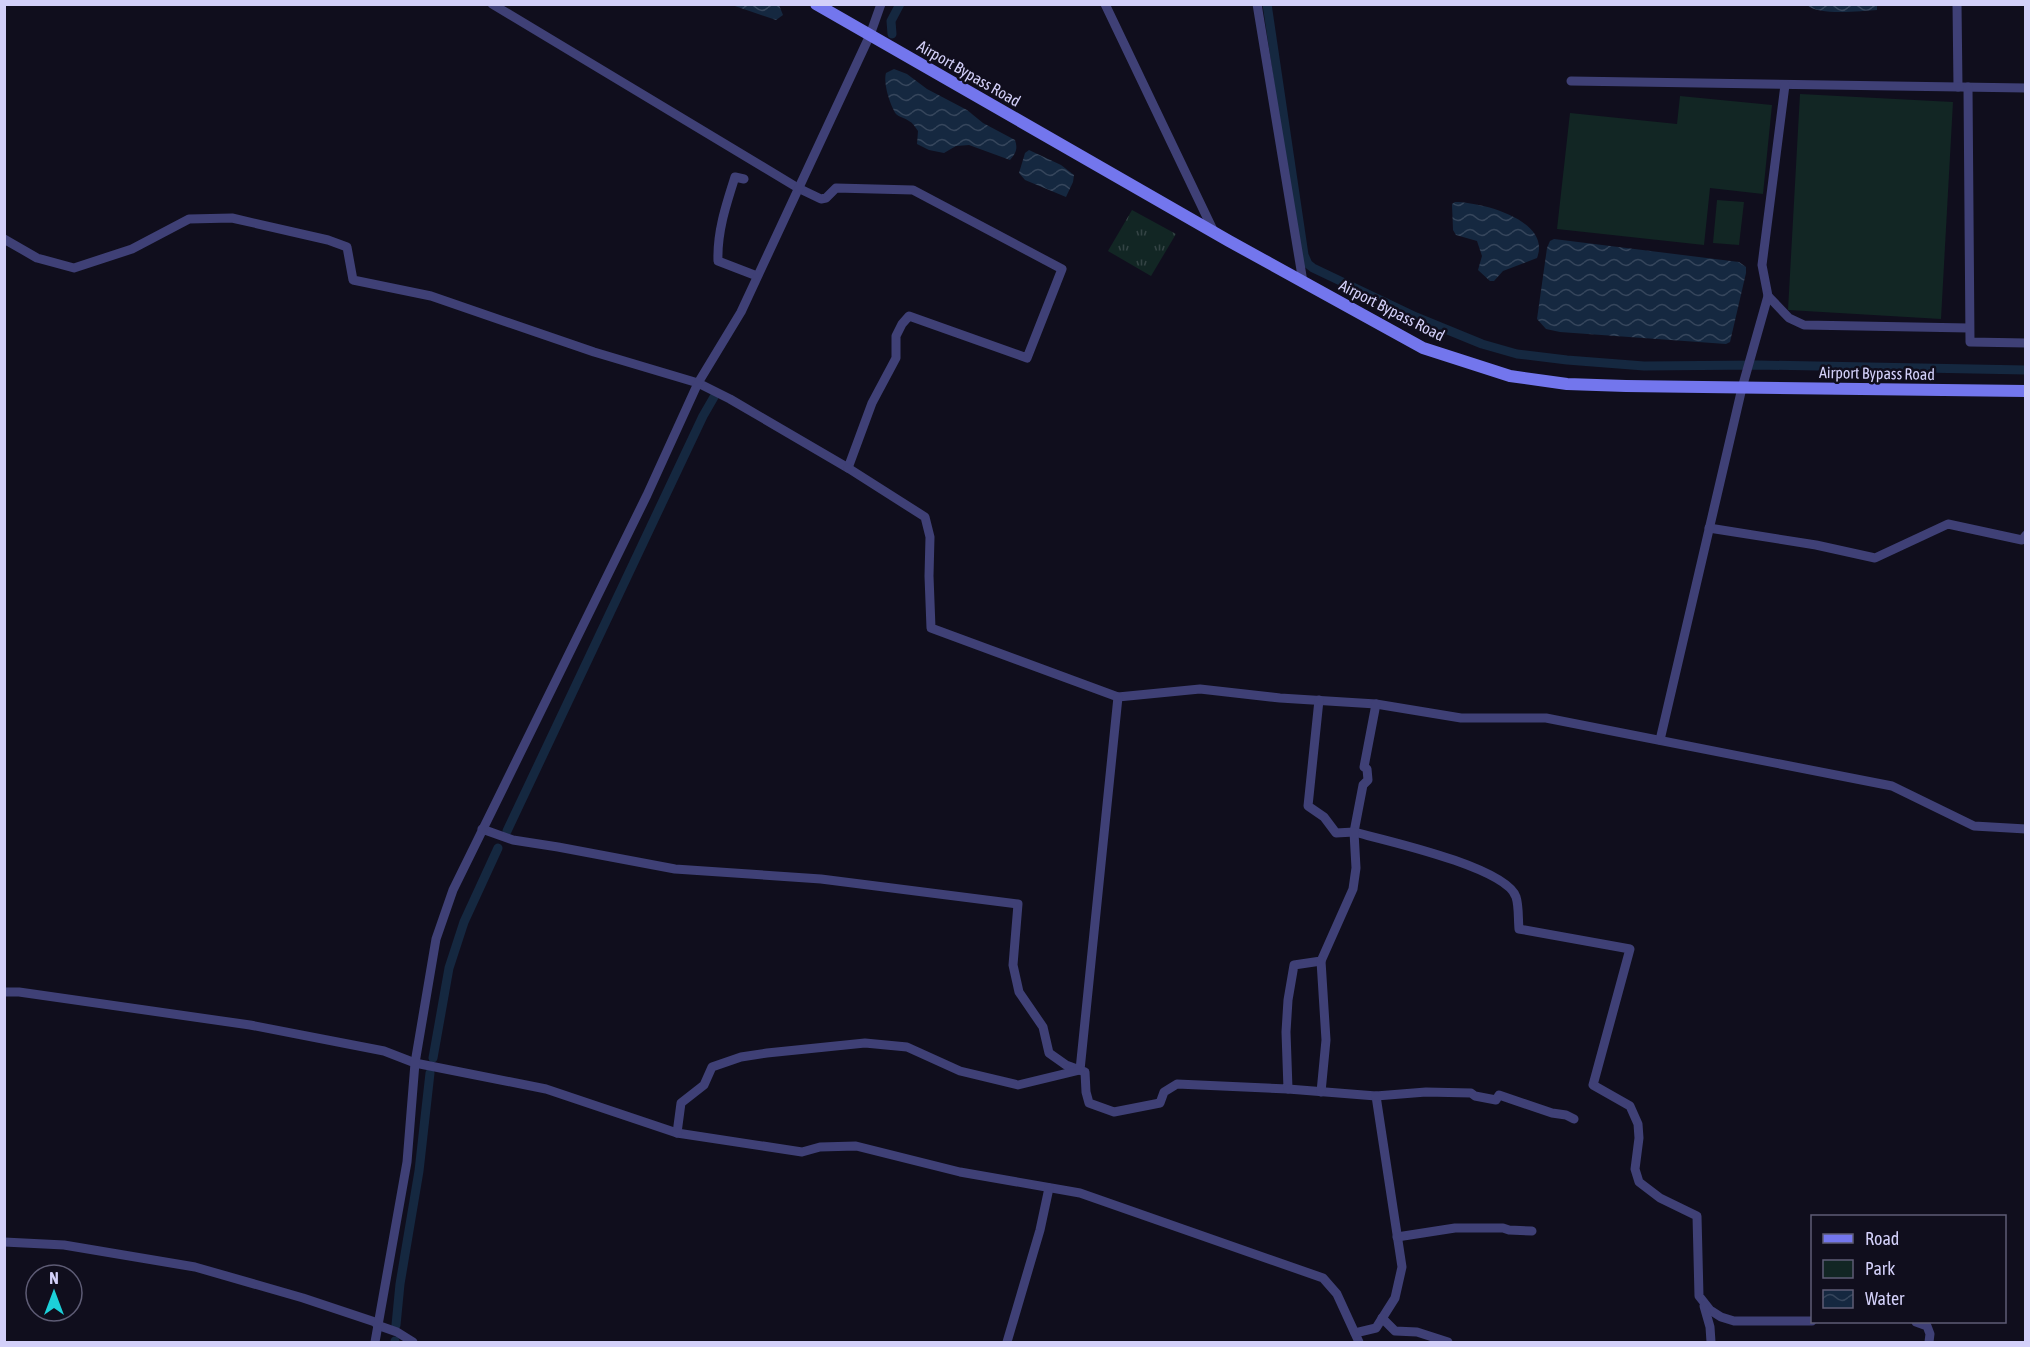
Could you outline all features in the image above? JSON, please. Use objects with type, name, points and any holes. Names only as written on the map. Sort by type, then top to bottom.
[{"type":"street","points":[[492,4],[798,188],[823,199],[836,188],[913,190],[1062,269],[1027,358],[909,316],[896,336],[896,358],[872,403],[848,468]]},
{"type":"street","name":"Airport Bypass Road","points":[[816,4],[1214,232],[1422,348],[1510,376],[1567,384],[2025,391]]},
{"type":"street","points":[[375,1342],[407,1162],[415,1063],[436,939],[453,890],[647,495],[698,383],[741,312],[871,35],[881,4]]},
{"type":"street","points":[[1105,4],[1214,232]]},
{"type":"street","points":[[1257,4],[1303,282]]},
{"type":"street","points":[[1957,4],[1963,87],[1970,342],[2025,343]]},
{"type":"street","points":[[1571,81],[2025,88]]},
{"type":"street","points":[[1659,740],[1742,388],[1768,296],[1762,265],[1785,85]]},
{"type":"street","points":[[744,178],[735,177],[717,240],[718,261],[757,276]]},
{"type":"street","points":[[4,239],[37,258],[74,268],[132,249],[189,219],[232,218],[280,231],[328,240],[347,247],[353,280],[431,296],[594,352],[698,383],[730,399],[848,468],[924,517],[929,530],[930,545],[931,628],[1118,697],[1200,689],[1280,699],[1376,704],[1461,718],[1546,718],[1893,786],[1974,826],[2025,829]]},
{"type":"street","points":[[1768,296],[1789,318],[1804,325],[1970,328]]},
{"type":"street","points":[[1709,528],[1816,545],[1875,558],[1948,524],[2022,540],[2025,535]]},
{"type":"street","points":[[1080,1070],[1118,697]]},
{"type":"street","points":[[1319,700],[1308,806],[1324,817],[1336,833],[1354,831],[1468,864],[1507,885],[1516,895],[1519,929],[1630,949],[1593,1085],[1630,1106],[1638,1124],[1639,1138],[1635,1169],[1639,1182],[1659,1198],[1697,1216],[1699,1296],[1710,1310],[1734,1321],[1811,1321]]},
{"type":"street","points":[[1321,1092],[1326,1040],[1321,961],[1353,889],[1356,868],[1354,831],[1363,785],[1368,780],[1367,769],[1364,767],[1376,704]]},
{"type":"street","points":[[482,828],[513,840],[675,869],[821,879],[1018,904],[1013,965],[1019,992],[1043,1027],[1049,1053],[1066,1065],[1085,1072],[1089,1103],[1114,1112],[1160,1103],[1164,1092],[1177,1084],[1376,1096],[1426,1092],[1472,1093],[1475,1096],[1496,1100],[1499,1095],[1552,1113],[1566,1114],[1574,1119]]},
{"type":"street","points":[[1288,1089],[1286,1032],[1288,1000],[1294,965],[1321,961]]},
{"type":"street","points":[[4,992],[19,992],[250,1025],[384,1052],[415,1063],[546,1089],[677,1133],[801,1152],[820,1147],[856,1146],[960,1172],[1080,1194],[1323,1278],[1337,1294],[1357,1338],[1376,1328],[1395,1298],[1401,1267],[1376,1096]]},
{"type":"street","points":[[677,1133],[681,1103],[704,1085],[712,1067],[750,1056],[865,1043],[907,1047],[960,1071],[1017,1085],[1080,1070]]},
{"type":"street","points":[[1007,1342],[1040,1230],[1049,1188]]},
{"type":"street","points":[[1396,1237],[1455,1228],[1503,1228],[1532,1231]]},
{"type":"street","points":[[4,1242],[64,1245],[195,1267],[303,1298],[378,1324],[413,1342]]},
{"type":"street","points":[[1702,1300],[1710,1327],[1711,1342]]},
{"type":"street","points":[[1382,1318],[1395,1331],[1417,1332],[1448,1342]]},
{"type":"street","points":[[1919,1323],[1927,1326],[1930,1334],[1929,1342]]},
{"type":"green space","points":[[1800,94],[1953,102],[1941,319],[1788,310]]},
{"type":"green space","points":[[1680,96],[1772,105],[1763,194],[1710,188],[1704,245],[1557,229],[1570,113],[1677,124]]},
{"type":"green space","points":[[1717,200],[1744,202],[1739,245],[1713,243]]},
{"type":"green space","points":[[1132,210],[1176,234],[1151,276],[1108,251]]},
{"type":"water","points":[[732,5],[779,5],[783,15],[776,20]]},
{"type":"water","points":[[1807,5],[1877,5],[1877,10],[1830,12]]},
{"type":"water","points":[[894,69],[907,74],[927,89],[967,110],[983,123],[1015,140],[1016,148],[1012,158],[1010,160],[969,145],[956,146],[944,153],[929,150],[917,144],[918,131],[914,125],[896,114],[889,100],[885,77],[886,73]]},
{"type":"water","points":[[1029,150],[1061,165],[1074,175],[1066,197],[1025,180],[1019,173],[1025,153]]},
{"type":"water","points":[[1455,202],[1481,205],[1525,224],[1534,233],[1539,245],[1537,258],[1503,271],[1494,281],[1490,281],[1478,270],[1482,256],[1477,241],[1456,235],[1453,230],[1452,204]]},
{"type":"water","points":[[1554,239],[1739,262],[1746,267],[1746,273],[1730,342],[1726,344],[1560,332],[1546,329],[1537,319],[1547,248],[1550,241]]},
{"type":"waterway","points":[[892,34],[891,21],[900,4]]},
{"type":"waterway","points":[[1267,4],[1304,255],[1308,264],[1313,268],[1416,317],[1482,344],[1517,354],[1644,366],[1758,365],[2026,370]]},
{"type":"waterway","points":[[507,831],[714,397]]},
{"type":"waterway","points":[[433,1058],[449,968],[464,922],[498,848]]},
{"type":"waterway","points":[[396,1325],[400,1284],[419,1171],[430,1073]]}]
